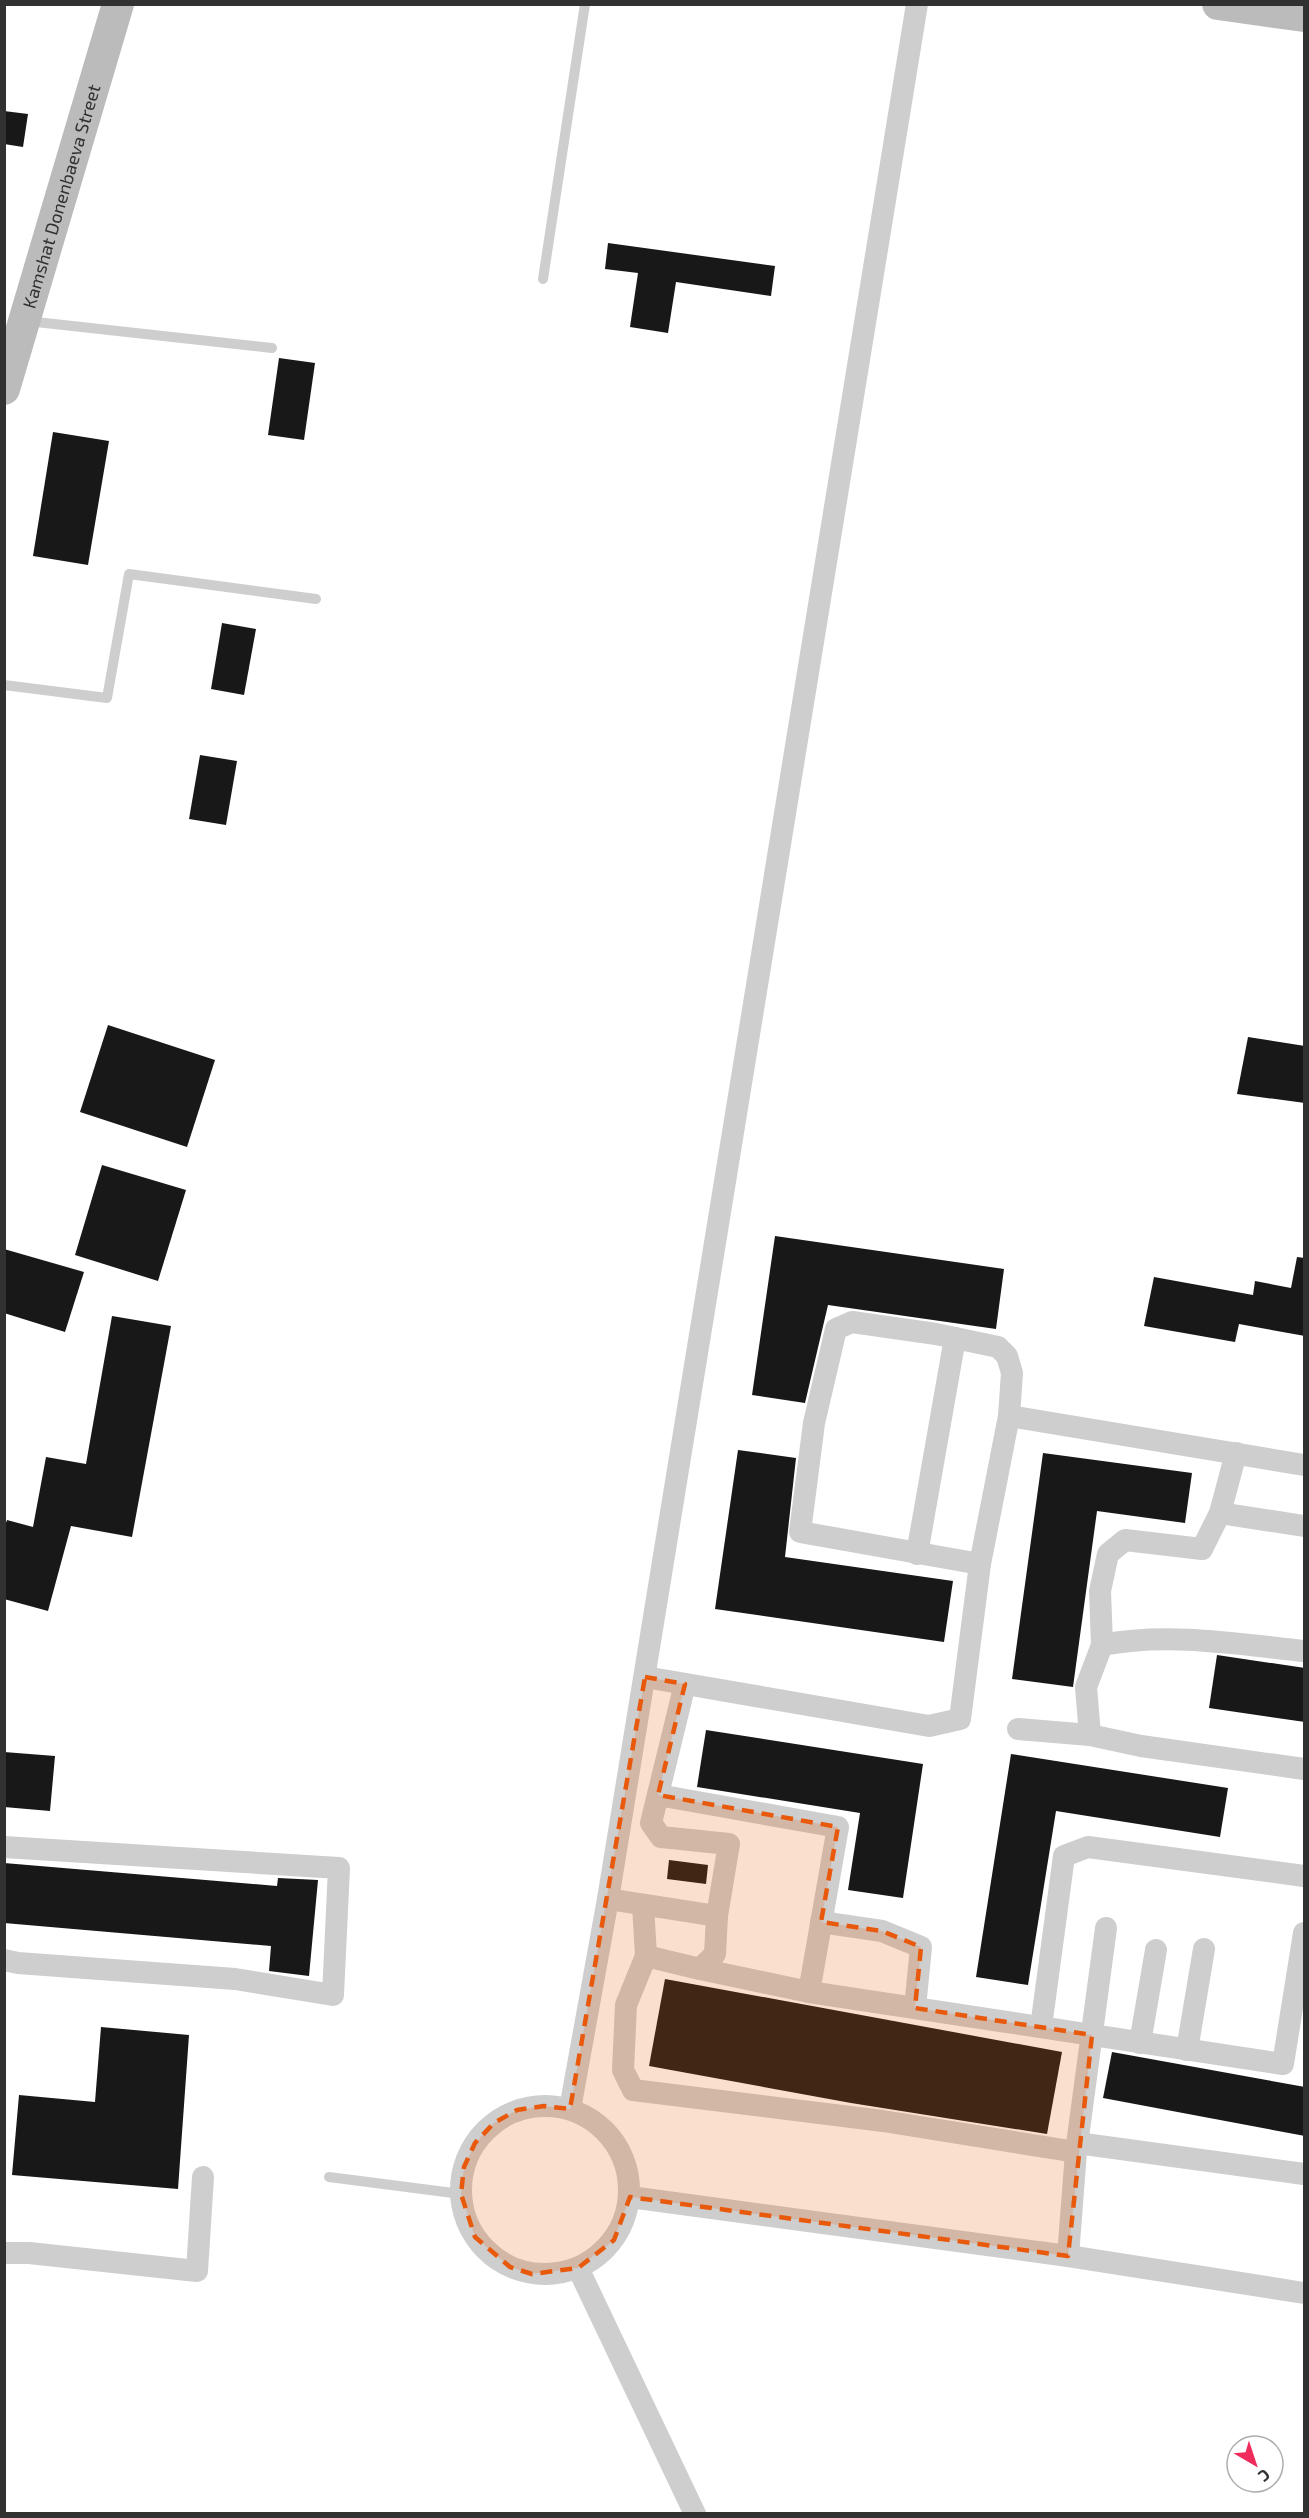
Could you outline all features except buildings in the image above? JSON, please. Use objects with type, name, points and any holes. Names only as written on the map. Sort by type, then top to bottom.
[{"type":"street","name":"Kamshat Donenbaeva Street","points":[[4,389],[118,4]]},
{"type":"street","points":[[570,2109],[645,1677],[917,4]]},
{"type":"street","points":[[1218,4],[1305,16]]},
{"type":"street","points":[[645,1677],[929,1726],[960,1719],[980,1564],[1009,1416],[1012,1373],[1007,1356],[998,1347],[852,1322],[836,1329],[814,1423],[800,1532],[980,1564]]},
{"type":"street","points":[[917,1554],[955,1338]]},
{"type":"street","points":[[1009,1416],[1305,1465]]},
{"type":"street","points":[[1090,1735],[1086,1687],[1102,1645],[1100,1591],[1108,1554],[1125,1540],[1203,1549],[1220,1513],[1236,1453]]},
{"type":"street","points":[[1220,1513],[1305,1526]]},
{"type":"street","points":[[1102,1645],[1131,1639],[1215,1641],[1305,1652]]},
{"type":"street","points":[[685,1684],[651,1823],[661,1837],[729,1844]]},
{"type":"street","points":[[1018,1729],[1090,1735],[1141,1746],[1305,1769]]},
{"type":"street","points":[[658,1795],[838,1827],[809,1992]]},
{"type":"street","points":[[700,1969],[715,1954],[717,1916],[734,1809]]},
{"type":"street","points":[[4,1847],[339,1869],[333,1995],[235,1979],[18,1963],[4,1960]]},
{"type":"street","points":[[1041,2027],[1064,1856],[1088,1847],[1305,1876]]},
{"type":"street","points":[[608,1899],[717,1916]]},
{"type":"street","points":[[643,1905],[646,1956],[626,2005],[623,2070],[633,2090],[1077,2148],[1305,2174]]},
{"type":"street","points":[[821,1922],[882,1931],[921,1947],[915,2008]]},
{"type":"street","points":[[1068,2256],[1077,2148],[1106,1929]]},
{"type":"street","points":[[646,1956],[809,1992],[1282,2064],[1305,1933]]},
{"type":"street","points":[[1187,2050],[1204,1949]]},
{"type":"street","points":[[1140,2043],[1156,1950]]},
{"type":"street","points":[[544,2106],[570,2109],[591,2119],[608,2133],[621,2152],[628,2174],[630,2197],[625,2219],[614,2240],[598,2257],[578,2268],[555,2274],[532,2274],[510,2267],[490,2255],[475,2237],[465,2217],[461,2194],[464,2167],[475,2143],[494,2123],[517,2110],[544,2106]]},
{"type":"street","points":[[4,2253],[29,2253],[197,2271],[203,2177]]},
{"type":"street","points":[[630,2197],[1068,2256],[1305,2293]]},
{"type":"street","points":[[578,2268],[695,2514]]},
{"type":"lane","points":[[543,279],[585,4]]},
{"type":"lane","points":[[24,320],[272,348]]},
{"type":"lane","points":[[4,685],[107,698],[129,574],[316,599]]},
{"type":"lane","points":[[329,2177],[461,2194]]},
{"type":"highlighted area","points":[[645,1677],[685,1684],[658,1795],[838,1827],[821,1922],[882,1931],[921,1947],[915,2008],[1092,2035],[1068,2256],[630,2197],[614,2240],[578,2268],[532,2274],[510,2267],[475,2237],[461,2194],[464,2167],[475,2143],[494,2123],[517,2110],[544,2106],[570,2109]]}]
